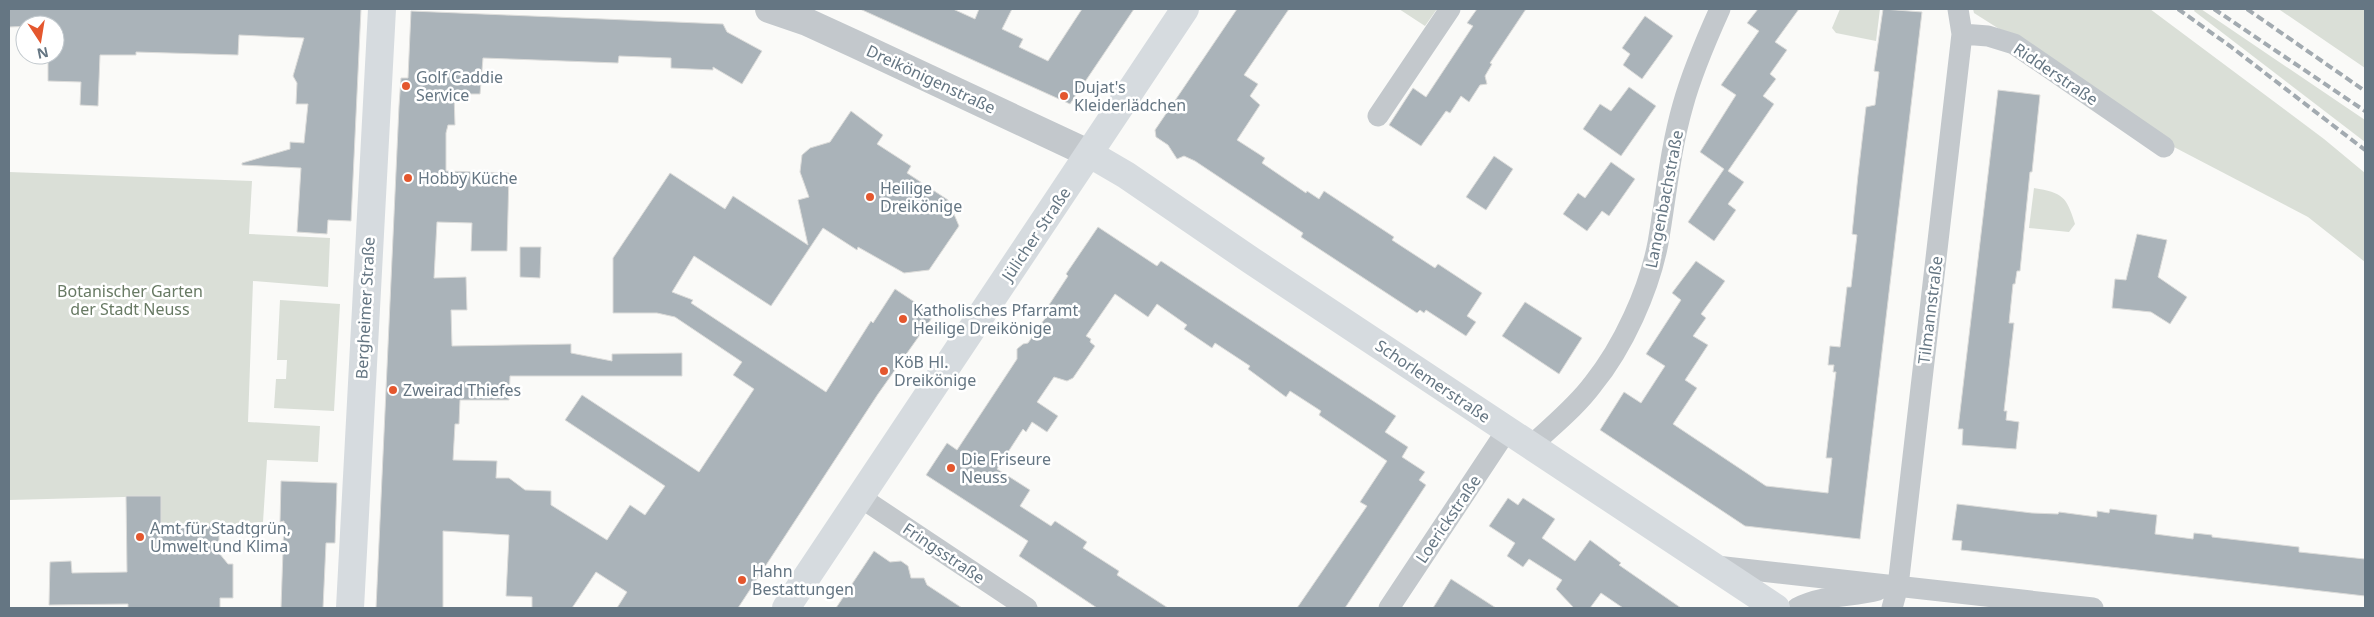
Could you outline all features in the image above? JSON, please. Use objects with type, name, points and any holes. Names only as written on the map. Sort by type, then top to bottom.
[{"type":"main road","name":"Bergheimer Straße","points":[[350,608],[382,9]]},
{"type":"main road","name":"Jülicher Straße","points":[[786,608],[1185,9]]},
{"type":"main road","name":"Schorlemerstraße","points":[[1090,154],[1126,175],[1776,608]]},
{"type":"street","name":"Dreikönigenstraße","points":[[769,9],[807,22],[1090,154]]},
{"type":"street","points":[[1378,116],[1450,9]]},
{"type":"street","name":"Langenbachstraße","points":[[1531,446],[1593,385],[1632,320],[1648,279],[1658,245],[1669,166],[1683,105],[1699,58],[1720,9]]},
{"type":"street","points":[[1958,9],[1962,34]]},
{"type":"street","name":"Ridderstraße","points":[[1962,34],[1988,36],[2014,44],[2164,147]]},
{"type":"street","name":"Tilmannstraße","points":[[1892,608],[1898,586],[1962,34]]},
{"type":"street","name":"Loerickstraße","points":[[1389,608],[1507,430]]},
{"type":"street","name":"Fringsstraße","points":[[860,497],[1027,608]]},
{"type":"street","points":[[1712,565],[1898,586],[1978,602],[2093,608]]},
{"type":"street","points":[[1797,608],[1807,603],[1833,597],[1857,595],[1898,586]]},
{"type":"green space","points":[[1399,9],[1437,9],[1425,26]]},
{"type":"green space","points":[[1840,9],[1880,9],[1876,41],[1836,33],[1832,28]]},
{"type":"green space","points":[[1973,9],[2150,9],[2324,139],[2365,173],[2365,262],[2308,217],[2172,146],[1974,13]]},
{"type":"green space","points":[[2195,9],[2201,9],[2365,120],[2365,142],[2194,11]]},
{"type":"green space","points":[[2278,9],[2365,9],[2365,68],[2280,10]]},
{"type":"green space","name":"Botanischer Garten der Stadt Neuss","points":[[9,172],[252,181],[249,234],[330,238],[328,287],[253,281],[248,422],[320,426],[318,462],[267,460],[263,522],[161,529],[161,496],[9,500]]},
{"type":"green space","points":[[2034,188],[2057,194],[2066,202],[2075,224],[2069,232],[2029,228]]},
{"type":"green space","points":[[280,300],[340,304],[334,411],[274,408],[276,379],[286,379],[287,360],[277,360]]},
{"type":"building","points":[[9,9],[361,9],[351,221],[328,220],[327,234],[297,232],[301,168],[242,165],[242,163],[290,149],[290,142],[304,143],[308,104],[296,104],[297,83],[293,76],[304,38],[239,35],[238,55],[136,52],[136,55],[100,55],[98,106],[80,105],[81,82],[48,81],[48,65],[65,65],[65,15],[15,15],[15,27],[9,27]]},
{"type":"building","points":[[860,9],[953,9],[975,19],[979,9],[1012,9],[1002,29],[1023,39],[1019,47],[1048,61],[1082,9],[1134,9],[1070,104]]},
{"type":"building","points":[[1237,9],[1289,9],[1244,75],[1258,84],[1250,96],[1260,105],[1237,140],[1265,158],[1262,163],[1306,193],[1307,191],[1319,199],[1324,191],[1394,237],[1392,240],[1435,268],[1438,264],[1482,293],[1467,316],[1476,322],[1466,336],[1426,310],[1424,313],[1420,310],[1417,313],[1301,237],[1303,233],[1195,161],[1184,156],[1177,159],[1168,145],[1156,137],[1155,130]]},
{"type":"building","points":[[1477,9],[1526,9],[1490,63],[1492,64],[1485,76],[1487,84],[1480,85],[1469,102],[1461,96],[1450,113],[1446,111],[1421,146],[1389,125],[1413,88],[1426,97],[1473,26],[1467,23]]},
{"type":"building","points":[[1758,9],[1799,9],[1775,42],[1787,50],[1770,74],[1776,79],[1763,96],[1774,104],[1728,171],[1744,182],[1728,204],[1736,210],[1714,241],[1688,222],[1724,169],[1700,152],[1736,95],[1721,85],[1759,31],[1747,23]]},
{"type":"building","points":[[1883,9],[1922,12],[1860,539],[1745,526],[1600,430],[1624,392],[1641,403],[1665,366],[1646,354],[1681,300],[1672,293],[1696,261],[1725,281],[1701,314],[1706,318],[1693,336],[1708,345],[1685,380],[1697,388],[1673,424],[1766,486],[1828,493],[1832,458],[1826,458],[1836,372],[1833,372],[1834,365],[1828,365],[1830,346],[1840,347],[1847,287],[1851,287],[1857,235],[1852,234],[1858,175],[1866,107],[1875,105],[1879,72],[1874,71]]},
{"type":"building","points":[[411,11],[723,24],[727,32],[762,51],[742,84],[713,67],[713,70],[671,68],[671,58],[619,56],[618,63],[483,58],[480,94],[454,94],[455,125],[448,125],[446,133],[446,171],[509,173],[507,251],[471,251],[472,223],[437,222],[434,278],[466,277],[467,310],[451,310],[452,346],[571,344],[571,353],[612,361],[612,354],[682,353],[682,376],[510,376],[509,400],[460,400],[459,424],[455,424],[453,460],[497,461],[496,478],[509,478],[525,490],[551,491],[551,505],[607,540],[630,505],[645,515],[665,486],[565,420],[582,395],[699,472],[754,389],[733,375],[742,362],[675,317],[657,313],[613,313],[613,258],[670,173],[725,209],[733,196],[808,245],[798,200],[809,197],[800,172],[802,155],[810,148],[830,142],[851,111],[883,135],[877,144],[911,166],[907,173],[948,200],[959,226],[929,270],[904,273],[858,247],[857,250],[823,228],[771,306],[694,256],[672,292],[693,300],[691,303],[826,392],[871,321],[873,323],[895,289],[934,315],[878,394],[738,608],[617,608],[627,592],[596,572],[572,608],[532,608],[532,597],[506,596],[509,535],[443,531],[443,608],[376,608],[399,106],[401,78],[408,78]]},
{"type":"building","points":[[1645,16],[1673,36],[1642,79],[1623,65],[1630,54],[1622,48]]},
{"type":"building","points":[[1629,87],[1656,106],[1621,156],[1583,129],[1600,104],[1611,111]]},
{"type":"building","points":[[1998,90],[2040,95],[2020,271],[2017,271],[2015,284],[2013,284],[2009,323],[2014,323],[2004,411],[2007,411],[2006,420],[2019,422],[2016,449],[1962,445],[1963,429],[1958,429]]},
{"type":"building","points":[[1494,156],[1513,169],[1486,210],[1466,197]]},
{"type":"building","points":[[1611,162],[1635,179],[1609,216],[1602,211],[1587,231],[1563,214],[1578,193],[1585,198]]},
{"type":"building","points":[[1098,227],[1157,266],[1161,261],[1396,416],[1385,432],[1408,447],[1402,457],[1425,472],[1419,480],[1426,485],[1345,608],[1297,608],[1367,506],[1360,502],[1387,461],[1319,415],[1321,411],[1290,391],[1286,397],[1248,369],[1250,366],[1215,343],[1212,348],[1184,329],[1187,325],[1157,304],[1148,317],[1115,294],[1086,336],[1091,339],[1090,342],[1095,346],[1073,378],[1067,381],[1054,377],[1037,402],[1058,416],[1047,432],[1032,422],[1026,432],[1023,429],[997,469],[1030,490],[1020,506],[1051,526],[1055,521],[1087,542],[1083,548],[1119,571],[1117,575],[1168,608],[1097,608],[1019,556],[1028,541],[926,475],[947,443],[957,450],[1017,359],[1017,349],[1023,344],[1028,343],[1048,314],[1045,311],[1068,276],[1066,274]]},
{"type":"building","points":[[2137,234],[2167,240],[2158,277],[2187,297],[2170,324],[2151,312],[2112,308],[2115,279],[2126,280]]},
{"type":"building","points":[[520,247],[541,247],[540,278],[520,277]]},
{"type":"building","points":[[1525,302],[1582,338],[1559,374],[1502,336]]},
{"type":"building","points":[[281,481],[337,483],[335,543],[326,543],[323,608],[281,608],[284,521],[280,522]]},
{"type":"building","points":[[126,496],[161,496],[161,529],[219,525],[219,553],[228,564],[233,564],[233,598],[220,598],[220,608],[128,608],[128,604],[49,605],[50,562],[71,561],[72,573],[127,572]]},
{"type":"building","points":[[1508,498],[1518,505],[1523,498],[1555,519],[1542,538],[1575,561],[1590,540],[1621,563],[1619,565],[1681,608],[1623,608],[1601,593],[1590,608],[1574,608],[1556,589],[1562,580],[1529,559],[1523,567],[1507,556],[1515,543],[1489,526]]},
{"type":"building","points":[[1957,504],[2032,513],[2058,514],[2059,512],[2097,517],[2097,511],[2109,513],[2110,509],[2157,515],[2155,534],[2193,539],[2194,533],[2212,535],[2212,537],[2299,547],[2299,552],[2365,559],[2365,596],[1961,550],[1962,541],[1952,540]]},
{"type":"building","points":[[874,551],[890,562],[901,561],[908,566],[911,578],[924,578],[927,585],[962,608],[836,608]]},
{"type":"building","points":[[1451,579],[1496,608],[1433,608]]},
{"type":"railway","points":[[2178,9],[2230,46],[2365,150]]},
{"type":"railway","points":[[2214,9],[2365,111]]},
{"type":"railway","points":[[2247,9],[2365,91]]},
{"type":"place","name":"Golf Caddie Service","points":[[406,86]]},
{"type":"place","name":"Dujat's Kleiderlädchen","points":[[1064,96]]},
{"type":"place","name":"Hobby Küche","points":[[408,178]]},
{"type":"place","name":"Heilige Dreikönige","points":[[870,197]]},
{"type":"place","name":"Katholisches Pfarramt Heilige Dreikönige","points":[[903,319]]},
{"type":"place","name":"KöB Hl. Dreikönige","points":[[884,371]]},
{"type":"place","name":"Zweirad Thiefes","points":[[393,390]]},
{"type":"place","name":"Die Friseure Neuss","points":[[951,468]]},
{"type":"place","name":"Amt für Stadtgrün, Umwelt und Klima","points":[[140,537]]},
{"type":"place","name":"Hahn Bestattungen","points":[[742,580]]}]
